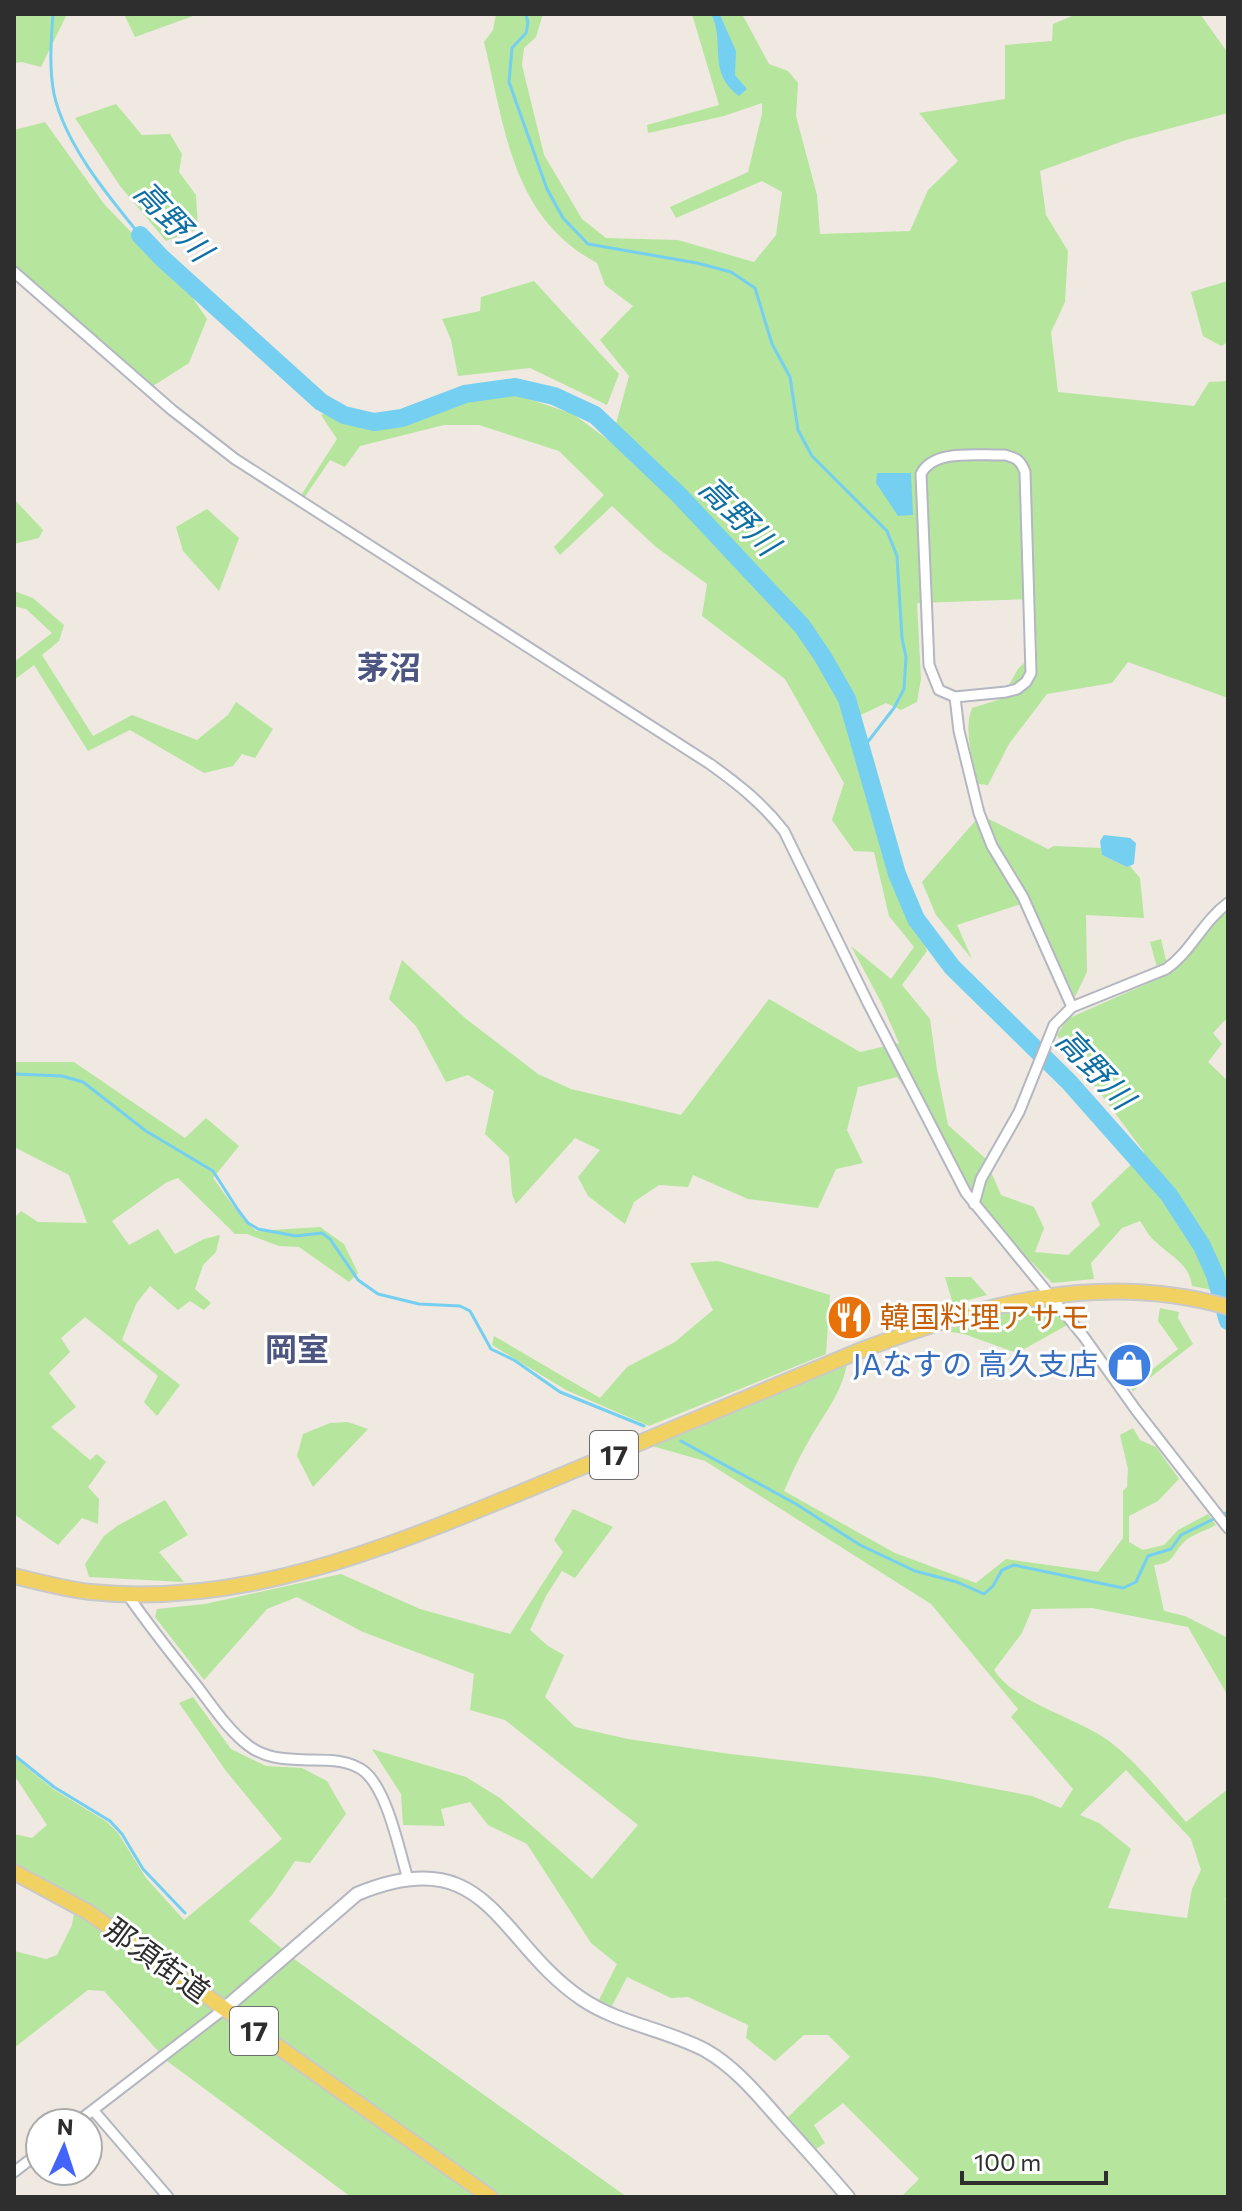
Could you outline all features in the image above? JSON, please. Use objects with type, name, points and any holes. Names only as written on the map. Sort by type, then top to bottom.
[{"type":"main road","name":"17","points":[[14,1576],[80,1590],[127,1594],[193,1592],[309,1570],[386,1547],[930,1324],[1049,1294],[1182,1296],[1228,1307]]},
{"type":"main road","name":"那須街道","points":[[14,1872],[88,1912],[490,2197]]},
{"type":"street","points":[[14,272],[172,410],[235,459],[620,705],[748,791],[784,831],[950,1165],[974,1204],[1084,1337],[1136,1410],[1228,1528]]},
{"type":"street","points":[[942,457],[1016,457],[1025,472],[1031,673],[1017,689],[955,697],[939,690],[929,665],[921,474],[925,466],[942,457]]},
{"type":"street","points":[[955,697],[959,731],[979,813],[992,846],[1023,897],[1072,1007]]},
{"type":"street","points":[[974,1204],[981,1179],[1015,1120],[1054,1025],[1072,1007],[1166,969],[1176,962],[1210,919],[1228,903]]},
{"type":"street","points":[[127,1594],[222,1719],[251,1748],[267,1756],[286,1759],[334,1760],[364,1771],[382,1798],[408,1879]]},
{"type":"street","points":[[97,2107],[224,2009],[357,1894],[382,1884],[408,1879],[446,1882],[471,1892],[492,1907],[554,1976],[585,2001],[619,2018],[690,2043],[722,2061],[748,2084],[848,2197]]},
{"type":"street","points":[[104,2123],[168,2197]]},
{"type":"green space","points":[[14,14],[67,14],[41,67],[14,63]]},
{"type":"green space","points":[[124,14],[195,14],[196,15],[135,37]]},
{"type":"green space","points":[[496,14],[543,14],[536,37],[524,48],[522,65],[544,155],[582,219],[606,238],[678,240],[754,262],[776,235],[782,192],[762,181],[676,218],[670,207],[748,172],[762,103],[724,116],[648,133],[647,125],[719,105],[692,14],[742,14],[769,64],[788,71],[798,83],[796,116],[817,195],[820,234],[910,231],[928,190],[958,161],[919,113],[1005,99],[1005,45],[1052,41],[1053,24],[1077,14],[1200,14],[1228,53],[1228,113],[1126,140],[1040,171],[1046,215],[1068,251],[1065,302],[1051,332],[1058,392],[1194,406],[1209,382],[1228,381],[1228,698],[1128,662],[1112,683],[1047,694],[1009,744],[988,785],[978,784],[969,736],[969,717],[972,708],[1001,699],[1018,669],[1037,650],[1034,599],[917,603],[921,679],[917,702],[901,710],[886,703],[848,721],[889,864],[927,951],[902,985],[930,1019],[948,1125],[985,1158],[1001,1195],[1034,1207],[1044,1228],[1035,1252],[1068,1255],[1100,1225],[1091,1203],[1144,1152],[1057,1035],[1067,1019],[1160,978],[1150,942],[1161,939],[1169,973],[1228,909],[1228,1017],[1213,1033],[1222,1044],[1208,1062],[1228,1081],[1228,1293],[1192,1286],[1183,1266],[1149,1235],[1140,1221],[1122,1228],[1091,1263],[1094,1279],[1052,1283],[999,1229],[969,1190],[935,1127],[897,1077],[858,1087],[847,1130],[863,1163],[836,1169],[818,1208],[748,1199],[693,1175],[688,1187],[659,1185],[634,1202],[625,1224],[588,1196],[578,1177],[600,1150],[575,1138],[516,1204],[512,1194],[509,1157],[485,1134],[494,1091],[468,1075],[446,1082],[416,1026],[389,999],[402,960],[465,1018],[538,1074],[571,1089],[681,1115],[769,999],[860,1052],[899,1043],[851,946],[891,979],[914,947],[889,916],[874,852],[854,851],[832,820],[844,783],[785,679],[702,616],[707,584],[656,547],[612,506],[560,555],[554,547],[604,495],[559,451],[479,425],[444,425],[360,446],[345,467],[330,460],[304,498],[300,497],[337,439],[321,415],[327,411],[362,424],[407,423],[461,400],[517,395],[573,414],[611,442],[629,376],[600,340],[633,306],[605,285],[597,263],[568,244],[546,221],[529,195],[506,137],[484,42],[493,30]]},
{"type":"green space","points":[[116,104],[142,135],[170,134],[182,154],[179,172],[196,195],[198,229],[166,241],[120,186],[75,118]]},
{"type":"green space","points":[[45,122],[104,204],[188,291],[207,319],[189,363],[145,391],[14,280],[14,130]]},
{"type":"green space","points":[[534,281],[619,374],[607,405],[530,368],[458,376],[451,340],[442,319],[480,311],[481,297]]},
{"type":"green space","points":[[1228,281],[1228,342],[1221,346],[1203,336],[1191,292]]},
{"type":"green space","points":[[14,499],[43,530],[39,538],[14,544]]},
{"type":"green space","points":[[207,509],[239,538],[219,591],[183,551],[176,527]]},
{"type":"green space","points":[[14,591],[33,598],[64,625],[59,641],[42,655],[93,736],[132,715],[197,740],[228,715],[236,702],[273,729],[255,758],[242,754],[233,766],[204,773],[130,730],[88,751],[34,665],[14,680],[14,662],[52,633],[26,609],[14,606]]},
{"type":"green space","points":[[989,819],[1048,849],[1054,846],[1101,848],[1102,855],[1130,866],[1140,878],[1144,918],[1086,915],[1087,972],[1075,997],[1022,884],[987,825]]},
{"type":"green space","points":[[976,820],[1021,904],[957,925],[972,959],[936,915],[922,882]]},
{"type":"green space","points":[[14,1062],[74,1062],[185,1138],[206,1118],[239,1146],[213,1178],[242,1218],[256,1231],[320,1227],[344,1244],[358,1273],[349,1282],[299,1247],[279,1246],[247,1234],[235,1234],[178,1178],[167,1182],[112,1221],[129,1245],[158,1229],[175,1254],[204,1239],[220,1235],[216,1252],[203,1265],[195,1289],[211,1303],[204,1310],[190,1301],[178,1310],[150,1286],[136,1304],[122,1340],[180,1385],[157,1416],[144,1402],[158,1376],[85,1317],[61,1338],[70,1352],[49,1373],[76,1407],[51,1427],[90,1460],[97,1454],[106,1462],[88,1487],[99,1499],[98,1524],[82,1518],[58,1545],[14,1514],[14,1218],[21,1211],[38,1222],[87,1223],[69,1175],[14,1147]]},
{"type":"green space","points":[[718,1261],[830,1295],[826,1354],[649,1426],[566,1390],[492,1345],[494,1336],[600,1398],[627,1367],[675,1342],[713,1310],[690,1263]]},
{"type":"green space","points":[[945,1277],[971,1277],[987,1295],[953,1304]]},
{"type":"green space","points":[[1051,1304],[1069,1324],[1017,1353],[964,1334],[944,1331],[1010,1311]]},
{"type":"green space","points":[[1160,1308],[1179,1312],[1178,1318],[1193,1344],[1133,1391],[1130,1387],[1178,1349],[1158,1321]]},
{"type":"green space","points":[[847,1364],[836,1396],[784,1491],[895,1553],[976,1583],[1006,1559],[1098,1572],[1123,1538],[1123,1491],[1127,1487],[1128,1469],[1120,1435],[1133,1428],[1140,1440],[1156,1447],[1179,1479],[1158,1501],[1129,1516],[1129,1542],[1143,1550],[1164,1545],[1178,1530],[1208,1514],[1216,1525],[1188,1539],[1170,1560],[1154,1565],[1164,1611],[1185,1616],[1228,1638],[1228,1696],[1188,1627],[1092,1608],[1032,1609],[1022,1633],[994,1670],[1016,1692],[1109,1741],[1140,1769],[1186,1822],[1228,1789],[1228,1893],[1225,1900],[1228,1899],[1228,2197],[901,2197],[919,2179],[843,2103],[814,2125],[825,2143],[816,2149],[788,2117],[850,2057],[828,2035],[804,2035],[775,2061],[746,2038],[748,2025],[688,1997],[671,1998],[627,1977],[612,2006],[599,2000],[617,1964],[591,1943],[527,1844],[488,1825],[470,1802],[441,1809],[445,1826],[403,1825],[401,1794],[372,1749],[466,1777],[500,1798],[592,1879],[638,1825],[505,1720],[470,1710],[474,1674],[363,1632],[297,1597],[267,1609],[204,1680],[155,1617],[157,1609],[205,1604],[341,1574],[420,1609],[510,1634],[563,1552],[554,1540],[573,1509],[613,1527],[575,1578],[562,1571],[530,1630],[564,1655],[545,1697],[575,1727],[628,1739],[730,1754],[932,1777],[1032,1796],[1061,1808],[1073,1789],[1011,1717],[1018,1709],[931,1604],[705,1461],[652,1446]],"holes":[[[1126,1770],[1191,1839],[1201,1870],[1192,1889],[1187,1918],[1108,1908],[1131,1849],[1099,1823],[1080,1815]]]},
{"type":"green space","points":[[348,1422],[368,1429],[313,1487],[297,1456],[303,1434],[330,1423]]},
{"type":"green space","points":[[165,1500],[188,1535],[159,1552],[184,1582],[89,1577],[85,1564],[104,1536]]},
{"type":"green space","points":[[193,1697],[231,1749],[266,1766],[302,1768],[327,1781],[346,1814],[310,1863],[295,1861],[272,1895],[249,1921],[294,1959],[627,2197],[351,2197],[167,2061],[104,1991],[88,1990],[14,2048],[14,1951],[46,1959],[57,1955],[72,1925],[75,1907],[14,1868],[14,1834],[32,1838],[47,1825],[14,1775],[14,1757],[53,1789],[107,1822],[118,1833],[146,1878],[184,1920],[282,1839],[226,1771],[179,1703]]},
{"type":"water","points":[[711,14],[720,15],[736,51],[735,75],[747,89],[739,96],[723,77]]},
{"type":"water","points":[[877,473],[911,473],[913,515],[898,516],[876,483]]},
{"type":"water","points":[[1104,835],[1130,838],[1136,843],[1134,864],[1127,867],[1102,855],[1100,841]]},
{"type":"waterway","name":"高野川","points":[[53,14],[51,74],[60,113],[89,169],[140,235]]},
{"type":"waterway","points":[[526,14],[526,33],[512,48],[509,82],[547,189],[563,218],[588,244],[697,263],[731,272],[755,288],[772,344],[790,377],[798,430],[812,456],[887,531],[897,556],[906,657],[904,689],[894,708],[863,748]]},
{"type":"waterway","name":"高野川","points":[[140,235],[321,402],[344,415],[374,422],[402,418],[465,394],[515,387],[554,396],[595,415],[679,495],[802,626],[847,699],[897,874],[916,919],[952,967],[1069,1082],[1169,1195],[1202,1246],[1215,1275],[1228,1321]]},
{"type":"waterway","points":[[14,1074],[62,1076],[83,1082],[146,1131],[213,1171],[248,1223],[258,1229],[296,1236],[322,1233],[330,1239],[358,1280],[378,1294],[419,1304],[460,1306],[470,1311],[491,1349],[514,1360],[560,1392],[644,1426]]},
{"type":"waterway","points":[[681,1441],[796,1504],[860,1545],[915,1571],[957,1582],[984,1594],[1002,1570],[1014,1565],[1123,1588],[1136,1582],[1148,1556],[1171,1549],[1181,1535],[1228,1512]]},
{"type":"waterway","points":[[14,1755],[54,1787],[110,1821],[122,1834],[143,1869],[185,1913]]},
{"type":"place","name":"韓国料理アサモ","points":[[849,1318]]},
{"type":"place","name":"JAなすの 高久支店","points":[[1129,1365]]},
{"type":"district","name":"茅沼","points":[[389,668]]},
{"type":"district","name":"岡室","points":[[297,1350]]}]
